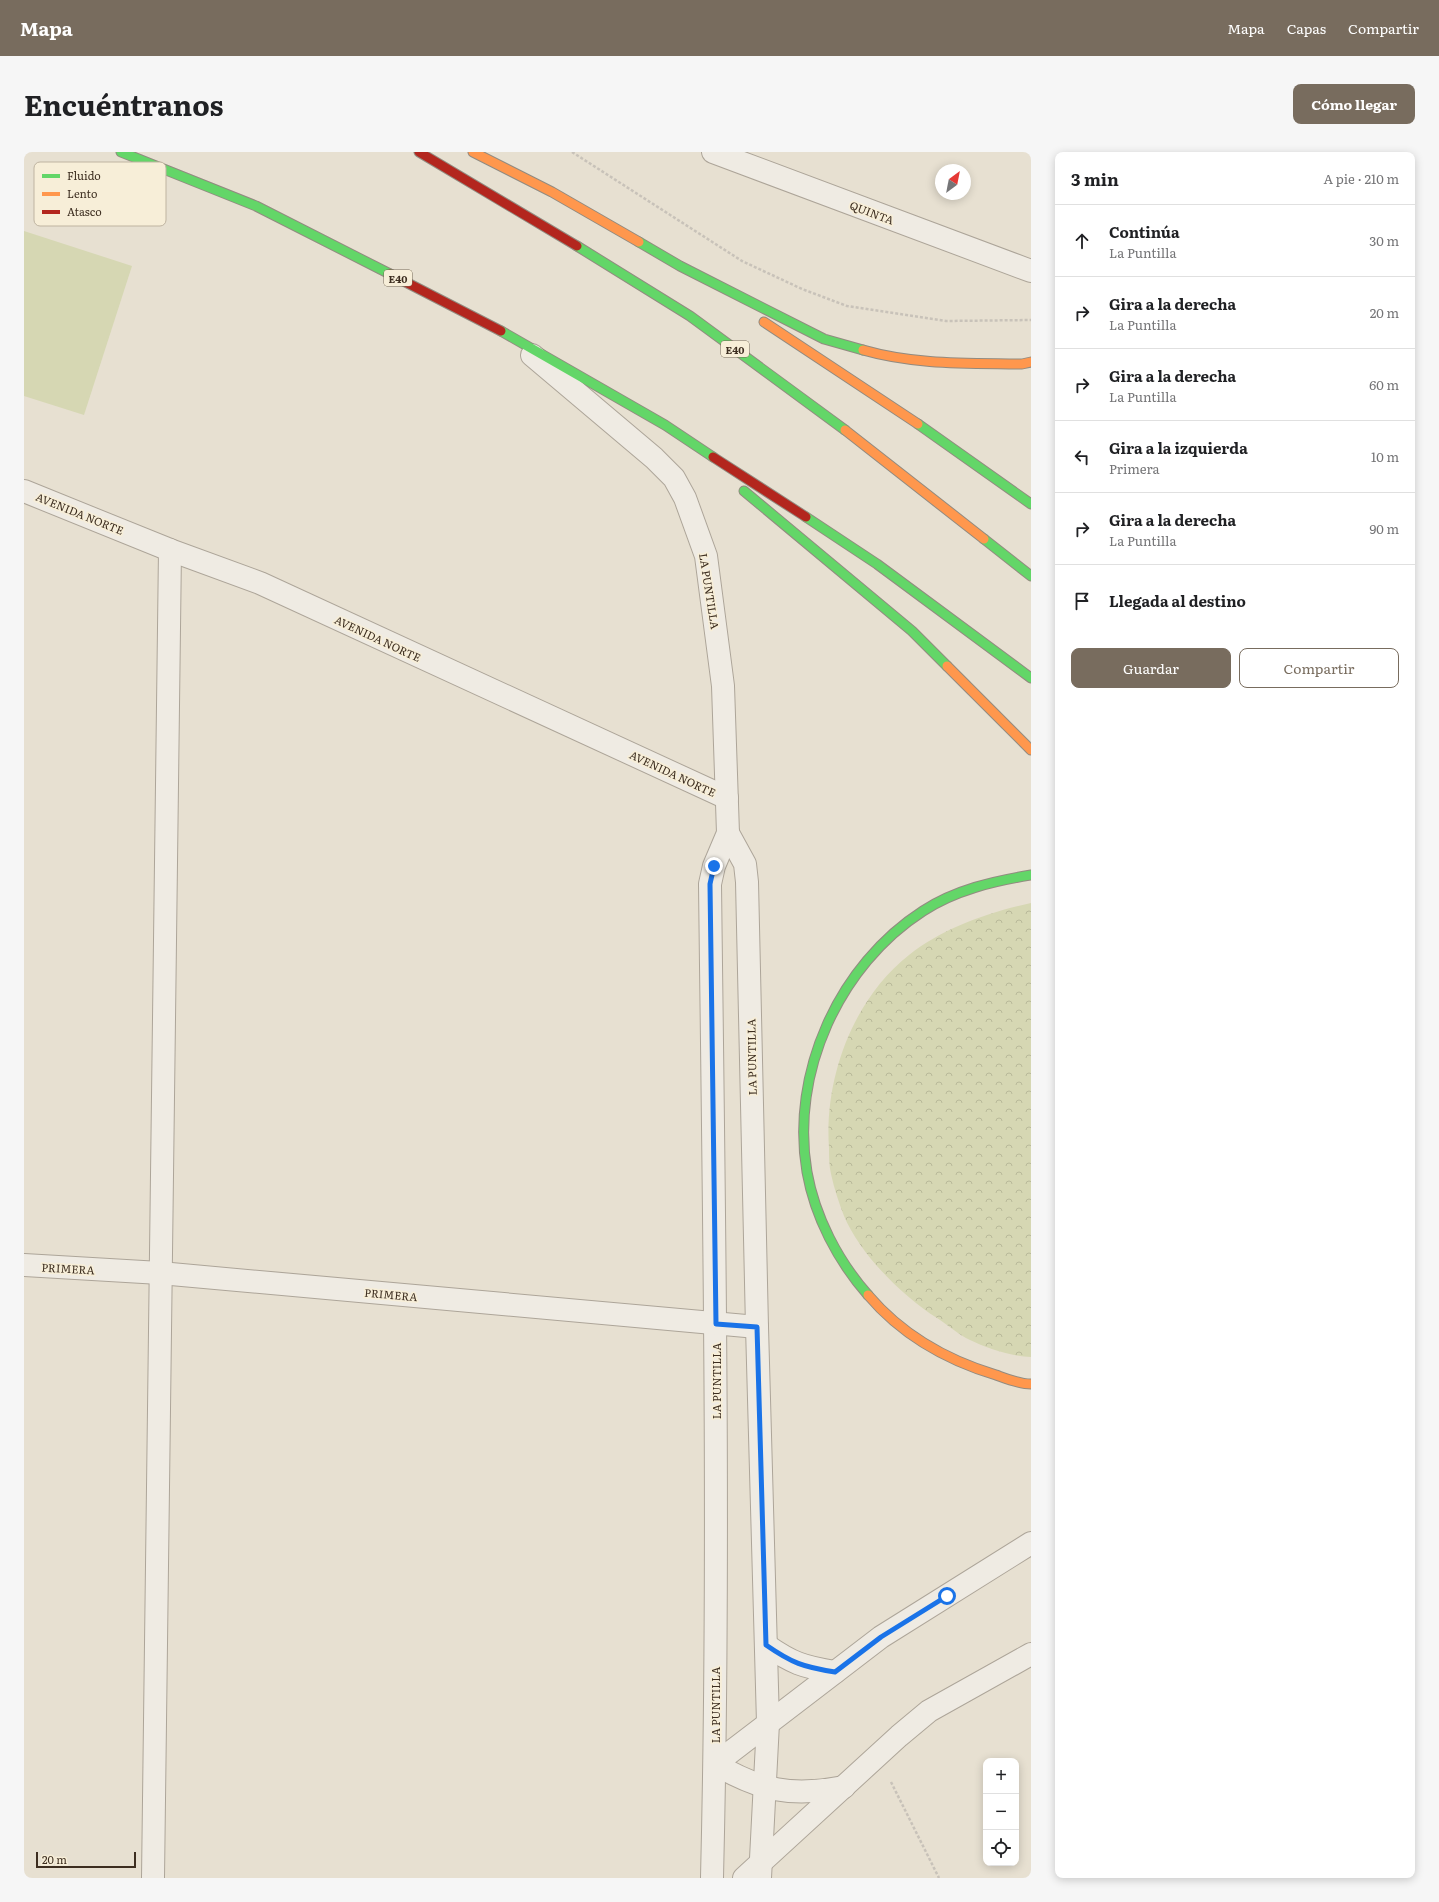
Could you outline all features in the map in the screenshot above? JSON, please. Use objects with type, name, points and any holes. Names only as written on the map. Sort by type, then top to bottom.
[{"type":"highway","name":"E40","points":[[121,152],[146,162]]},
{"type":"highway","name":"E40","points":[[420,152],[562,236],[690,316],[850,433],[1031,576]]},
{"type":"highway","points":[[473,152],[552,192],[680,266],[824,339],[888,357],[945,363],[1031,362]]},
{"type":"highway","name":"E40","points":[[166,170],[256,206],[507,334],[665,425],[877,564],[1031,678]]},
{"type":"highway","points":[[680,266],[746,310]]},
{"type":"highway","points":[[759,318],[950,445],[1031,504]]},
{"type":"highway","points":[[665,425],[912,631],[1031,750]]},
{"type":"highway","points":[[1031,875],[999,880],[956,894],[922,912],[887,938],[859,969],[839,999],[822,1034],[811,1070],[804,1107],[804,1150],[811,1189],[823,1224],[841,1260],[864,1293],[895,1323],[937,1352],[979,1371],[1024,1384],[1031,1384]]},
{"type":"street","name":"QUINTA","points":[[713,152],[1031,271]]},
{"type":"street","name":"LA PUNTILLA","points":[[507,334],[654,458],[674,478],[685,498],[706,556],[723,686],[728,833],[714,866],[710,884],[716,1324],[715,1764],[712,1878]]},
{"type":"street","name":"AVENIDA NORTE","points":[[24,491],[170,550],[260,583],[727,798]]},
{"type":"street","points":[[152,1878],[170,550]]},
{"type":"street","name":"LA PUNTILLA","points":[[728,833],[745,864],[748,882],[757,1327],[768,1724],[760,1870]]},
{"type":"street","name":"PRIMERA","points":[[24,1266],[160,1273],[757,1327]]},
{"type":"street","name":"LA PUNTILLA","points":[[715,1764],[881,1637],[1031,1543]]},
{"type":"street","points":[[766,1645],[786,1659],[810,1668],[835,1672]]},
{"type":"street","points":[[744,1878],[760,1870],[844,1787],[899,1736],[929,1711],[1031,1654]]},
{"type":"street","points":[[715,1764],[739,1778],[765,1787],[791,1792],[811,1792],[844,1787]]},
{"type":"path","points":[[572,152],[742,261],[802,289],[847,306],[946,321],[1031,320]]},
{"type":"path","points":[[878,1756],[939,1878]]},
{"type":"green space","points":[[24,231],[132,266],[84,415],[24,396]]},
{"type":"green space","points":[[1031,903],[1031,1357],[1024,1357],[1000,1352],[966,1338],[910,1298],[883,1273],[871,1259],[860,1245],[844,1216],[832,1179],[829,1158],[829,1121],[837,1068],[846,1042],[858,1017],[872,994],[889,973],[922,945],[951,929],[983,916]]},
{"type":"traffic: fast","points":[[121,152],[146,162]]},
{"type":"traffic: fast","points":[[166,170],[256,206],[390,274]]},
{"type":"traffic: fast","points":[[639,242],[680,266],[824,339],[863,350]]},
{"type":"traffic: fast","points":[[577,246],[690,316],[845,430]]},
{"type":"traffic: fast","points":[[501,331],[665,425],[713,457]]},
{"type":"traffic: fast","points":[[918,424],[1031,504]]},
{"type":"traffic: fast","points":[[744,491],[912,631],[947,666]]},
{"type":"traffic: fast","points":[[806,517],[877,564],[1031,678]]},
{"type":"traffic: fast","points":[[984,539],[1031,576]]},
{"type":"traffic: fast","points":[[868,1295],[847,1268],[829,1238],[816,1205],[807,1172],[804,1135],[806,1097],[814,1060],[827,1025],[845,991],[867,961],[893,934],[923,911],[948,897],[975,887],[1031,875]]},
{"type":"traffic: slow","points":[[473,152],[552,192],[639,242]]},
{"type":"traffic: slow","points":[[764,322],[918,424]]},
{"type":"traffic: slow","points":[[863,350],[883,355],[922,361],[1022,364],[1031,362]]},
{"type":"traffic: slow","points":[[845,430],[984,539]]},
{"type":"traffic: slow","points":[[947,666],[1031,750]]},
{"type":"traffic: slow","points":[[868,1295],[881,1309],[910,1334],[942,1354],[1009,1380],[1031,1384]]},
{"type":"traffic: jam","points":[[419,152],[577,246]]},
{"type":"traffic: jam","points":[[390,274],[501,331]]},
{"type":"traffic: jam","points":[[713,457],[806,517]]},
{"type":"route","points":[[714,866],[710,884],[716,1324],[757,1327],[766,1645],[786,1659],[810,1668],[835,1672],[881,1637],[947,1596]]}]
